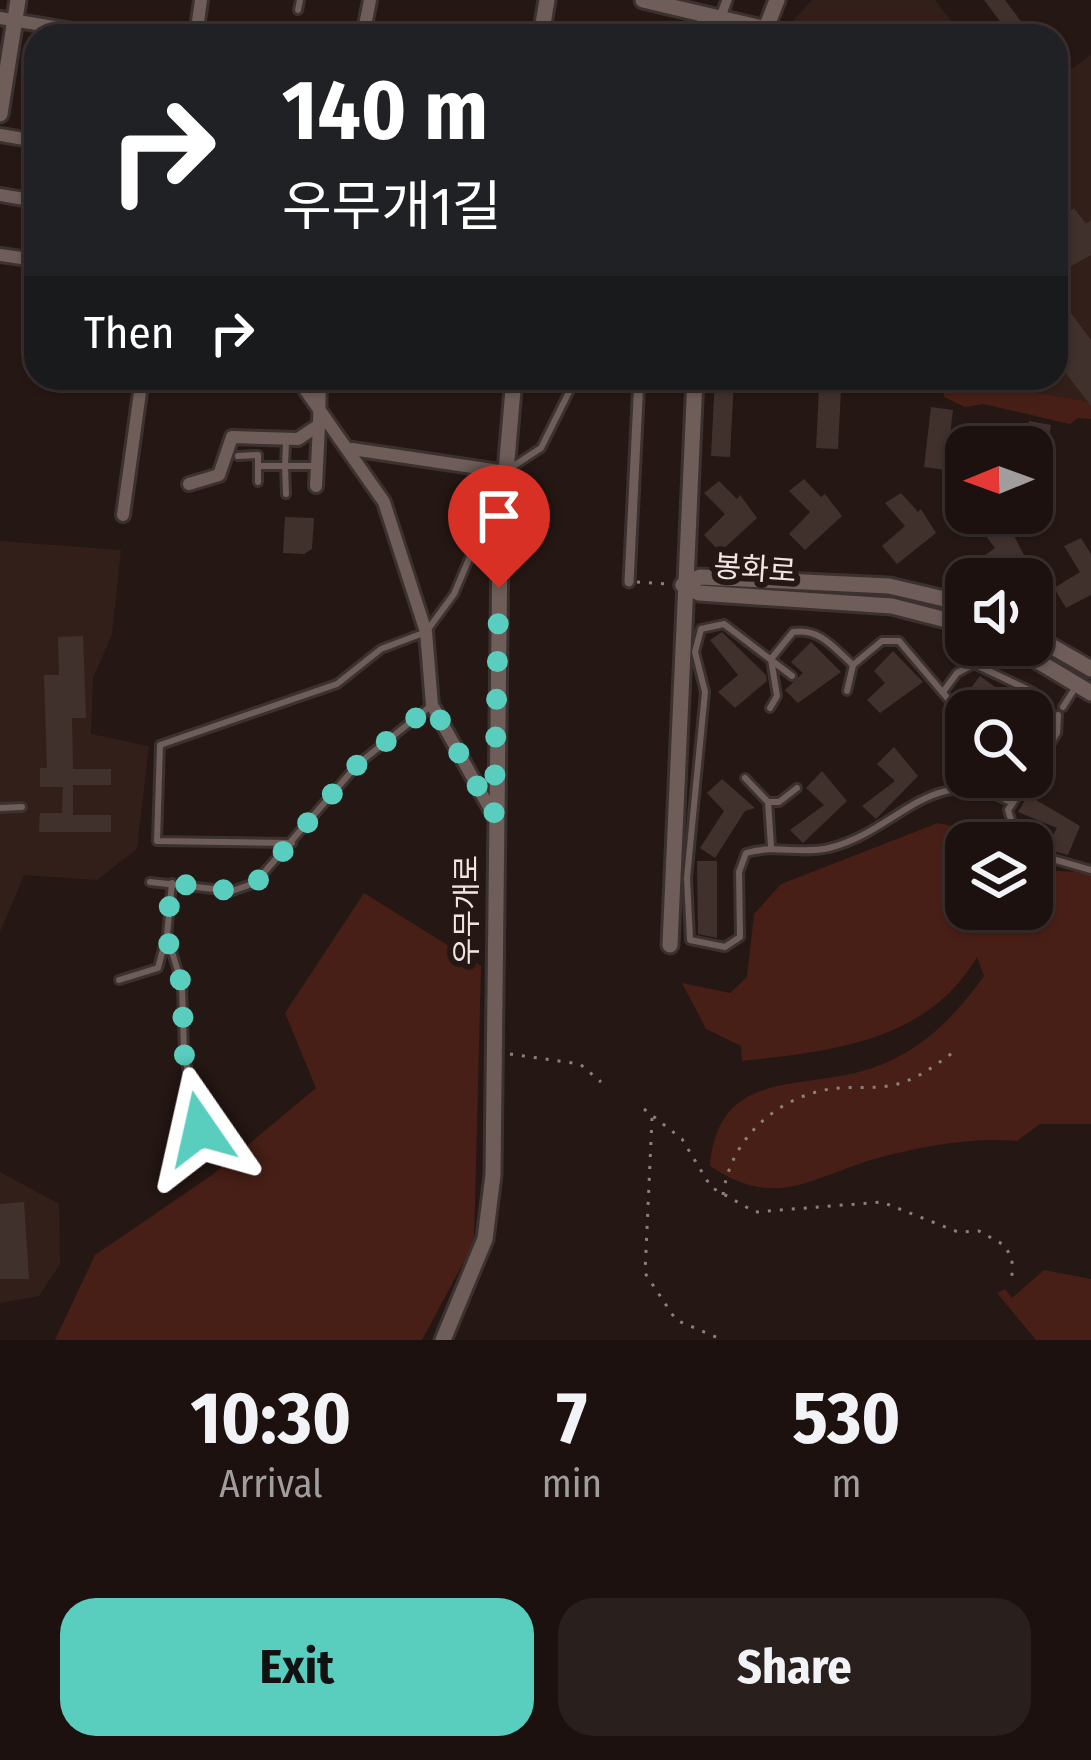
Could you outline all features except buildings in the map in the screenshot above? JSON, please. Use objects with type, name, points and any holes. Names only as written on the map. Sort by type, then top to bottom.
[{"type":"street","points":[[0,114],[8,19],[18,0]]},
{"type":"street","points":[[643,0],[738,24]]},
{"type":"street","points":[[712,15],[727,0]]},
{"type":"street","points":[[712,15],[713,24]]},
{"type":"street","points":[[123,515],[140,390]]},
{"type":"street","points":[[306,390],[352,449],[384,502],[426,632],[432,705],[494,816]]},
{"type":"street","points":[[316,487],[320,390]]},
{"type":"street","name":"우무개로","points":[[443,1340],[484,1239],[493,1175],[494,816],[513,390]]},
{"type":"street","points":[[629,582],[638,390]]},
{"type":"street","points":[[670,945],[693,390]]},
{"type":"street","points":[[189,484],[219,475],[232,437],[298,439],[319,425]]},
{"type":"street","points":[[352,449],[506,472]]},
{"type":"street","name":"봉화로","points":[[683,585],[700,577],[889,586],[945,599]]},
{"type":"street","name":"봉화로","points":[[683,585],[699,593],[892,606],[945,620]]},
{"type":"street","points":[[1046,666],[1084,689],[1089,664],[1053,646]]},
{"type":"lane","points":[[705,24],[712,15]]},
{"type":"lane","points":[[292,843],[157,841],[160,745],[337,684],[381,649],[426,632],[454,595],[506,472],[541,448],[570,390]]},
{"type":"lane","points":[[286,442],[286,494]]},
{"type":"lane","points":[[238,456],[258,455],[258,482]]},
{"type":"lane","points":[[258,466],[316,466]]},
{"type":"lane","points":[[793,676],[724,624],[700,628],[695,638],[705,692],[687,878],[690,940],[714,946],[735,943],[742,923],[741,860],[771,846],[804,853],[832,847],[857,838],[917,801],[957,787],[1011,802]]},
{"type":"lane","points":[[770,708],[777,696],[771,659],[793,632],[828,641],[853,665]]},
{"type":"lane","points":[[847,691],[853,665],[882,641],[898,641],[944,692]]},
{"type":"lane","points":[[945,690],[957,673],[974,664],[1029,690]]},
{"type":"lane","points":[[1053,740],[1060,711],[1084,689]]},
{"type":"lane","points":[[150,882],[232,891],[256,883],[358,764],[432,705]]},
{"type":"lane","points":[[745,778],[768,802],[771,846]]},
{"type":"lane","points":[[768,802],[779,802],[797,788]]},
{"type":"lane","points":[[1012,822],[1008,810],[1014,798]]},
{"type":"lane","points":[[0,808],[22,806]]},
{"type":"lane","points":[[1053,859],[1091,870]]},
{"type":"lane","points":[[119,980],[158,968],[172,883]]},
{"type":"lane","points":[[166,935],[182,985],[184,1053],[200,1129]]},
{"type":"path","points":[[629,582],[683,585]]},
{"type":"path","points":[[496,1052],[580,1064],[601,1082]]},
{"type":"path","points":[[722,1197],[727,1166],[744,1138],[772,1113],[830,1089],[889,1086],[919,1077],[955,1052]]},
{"type":"path","points":[[644,1109],[682,1139],[722,1197],[755,1212],[883,1202],[958,1232],[979,1231],[1004,1245],[1012,1281]]},
{"type":"path","points":[[652,1116],[645,1273],[676,1320],[723,1340]]},
{"type":"shaded area","points":[[812,0],[935,0],[954,24],[790,24]]},
{"type":"shaded area","points":[[1091,55],[1091,411],[950,395],[949,390],[1068,390],[1068,71]]},
{"type":"shaded area","points":[[944,390],[1017,390],[1091,402],[1091,419],[1078,418],[1070,424],[983,404],[965,407],[944,397]]},
{"type":"shaded area","points":[[0,541],[121,550],[112,634],[93,678],[91,734],[149,746],[137,849],[97,880],[24,875],[0,932]]},
{"type":"shaded area","points":[[938,823],[945,825],[945,930],[1053,930],[1053,870],[1091,873],[1091,1124],[1040,1124],[1017,1141],[965,1141],[912,1150],[794,1186],[755,1186],[710,1166],[726,1115],[742,1101],[782,1085],[855,1073],[895,1058],[929,1037],[984,976],[977,957],[932,1008],[875,1037],[742,1061],[741,1046],[706,1029],[682,983],[730,993],[747,977],[754,914],[781,884]]},
{"type":"shaded area","points":[[364,893],[481,966],[474,1243],[422,1340],[55,1340],[95,1255],[212,1175],[316,1088],[285,1013]]},
{"type":"shaded area","points":[[0,1172],[59,1204],[60,1264],[39,1296],[0,1303]]},
{"type":"shaded area","points":[[1044,1270],[1091,1279],[1091,1340],[1036,1340],[997,1293],[1005,1289],[1012,1298]]},
{"type":"route","points":[[200,1129],[198,1100],[184,1053],[182,985],[166,935],[172,883],[232,891],[256,883],[358,764],[412,716],[432,705],[494,816],[499,588]]}]
